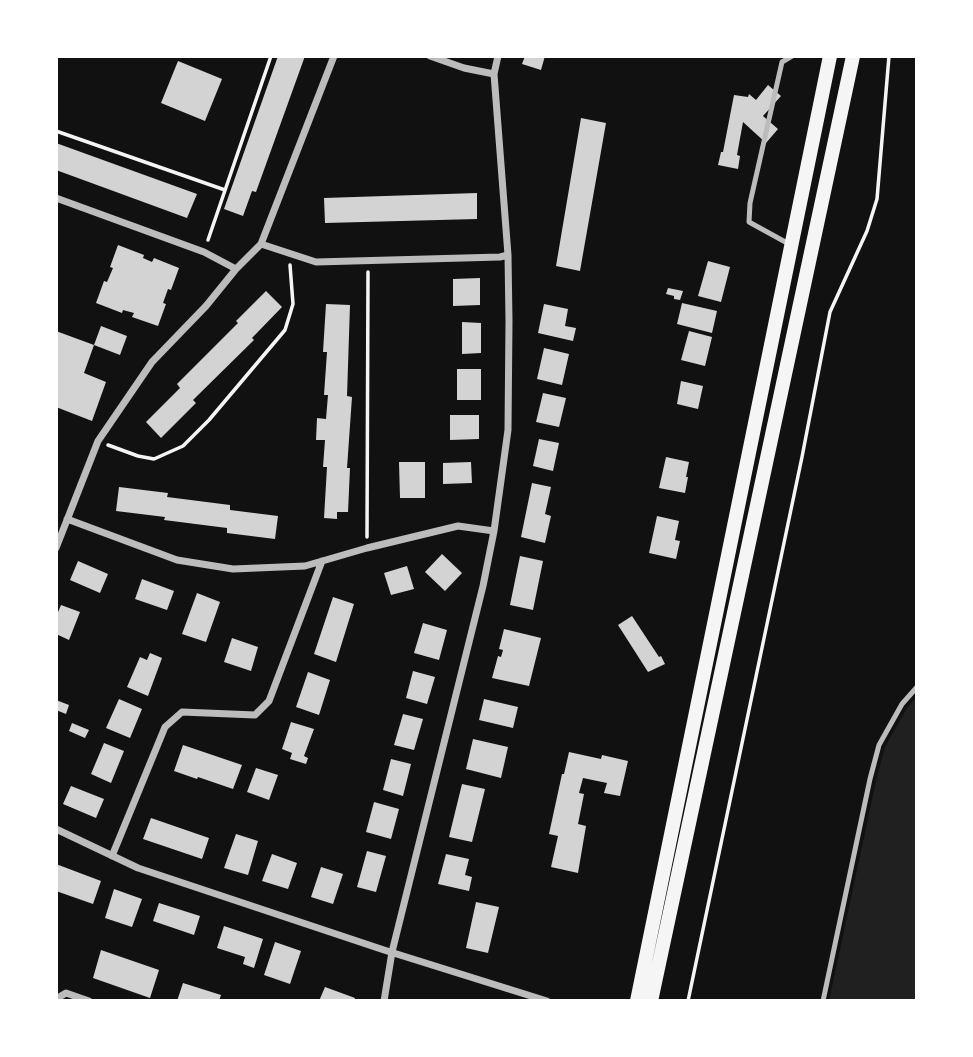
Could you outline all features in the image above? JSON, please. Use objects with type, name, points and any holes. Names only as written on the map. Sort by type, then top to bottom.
[{"type":"main road","points":[[636,1001],[830,56]]},
{"type":"main road","points":[[650,1001],[853,56]]},
{"type":"street","points":[[56,548],[98,441],[152,362],[261,244],[334,56]]},
{"type":"street","points":[[430,56],[464,68],[494,74]]},
{"type":"street","points":[[384,1001],[392,952],[483,586],[494,531],[508,430],[508,255],[494,74],[498,56]]},
{"type":"street","points":[[56,198],[204,252],[236,269]]},
{"type":"street","points":[[261,244],[316,261],[508,255]]},
{"type":"street","points":[[67,519],[177,560],[233,569],[305,566],[458,526],[494,531]]},
{"type":"street","points":[[112,856],[165,727],[182,712],[255,715],[269,701],[322,561]]},
{"type":"street","points":[[56,829],[138,867],[547,1001]]},
{"type":"street","points":[[56,999],[66,993],[89,1001]]},
{"type":"lane","points":[[792,56],[782,62],[750,203],[749,222],[792,245]]},
{"type":"lane","points":[[823,1001],[879,744],[902,704],[917,687]]},
{"type":"path","points":[[204,252],[271,56]]},
{"type":"path","points":[[688,1001],[830,312],[867,231],[877,199],[889,56]]},
{"type":"path","points":[[56,131],[225,190]]},
{"type":"path","points":[[98,441],[154,459],[183,446],[209,421],[285,330],[293,304],[289,253]]},
{"type":"path","points":[[368,259],[368,548]]},
{"type":"shaded area","points":[[917,696],[917,1001],[829,1001],[885,747]]},
{"type":"building","points":[[278,56],[305,56],[256,192],[252,191],[243,216],[224,209]]},
{"type":"building","points":[[525,56],[545,56],[541,70],[522,64]]},
{"type":"building","points":[[178,61],[222,79],[205,121],[161,103]]},
{"type":"building","points":[[768,85],[781,96],[763,116],[778,129],[766,143],[743,122],[737,155],[740,156],[738,169],[718,165],[734,95],[748,97],[749,94],[756,100]]},
{"type":"building","points":[[581,118],[606,123],[580,271],[556,266]]},
{"type":"building","points":[[56,143],[197,194],[187,218],[56,170]]},
{"type":"building","points":[[477,193],[477,219],[325,223],[324,198]]},
{"type":"building","points":[[118,245],[144,255],[143,258],[152,262],[154,258],[179,268],[171,290],[168,289],[158,326],[132,317],[134,313],[123,310],[122,313],[96,303],[104,281],[107,282],[113,268],[110,267]]},
{"type":"building","points":[[708,261],[730,267],[721,302],[698,296]]},
{"type":"building","points":[[480,278],[480,305],[453,306],[453,279]]},
{"type":"building","points":[[668,288],[683,291],[680,300],[666,294]]},
{"type":"building","points":[[266,291],[282,307],[252,338],[254,340],[193,400],[196,403],[161,438],[146,422],[180,388],[177,384]]},
{"type":"building","points":[[682,303],[717,311],[712,333],[677,324]]},
{"type":"building","points":[[326,304],[350,305],[347,396],[352,397],[347,468],[350,468],[348,512],[337,512],[337,519],[324,518],[327,467],[323,467],[325,440],[316,440],[317,418],[326,419],[328,395],[324,395],[327,352],[323,352]]},
{"type":"building","points":[[544,304],[568,309],[565,326],[576,328],[573,341],[538,333]]},
{"type":"building","points":[[462,322],[481,323],[481,353],[462,354]]},
{"type":"building","points":[[101,326],[127,336],[120,355],[94,345]]},
{"type":"building","points":[[56,331],[94,345],[84,373],[106,382],[92,421],[56,407]]},
{"type":"building","points":[[689,331],[712,337],[705,366],[681,360]]},
{"type":"building","points":[[544,348],[569,354],[562,385],[537,379]]},
{"type":"building","points":[[457,369],[481,369],[481,400],[457,400]]},
{"type":"building","points":[[681,381],[703,386],[698,409],[677,404]]},
{"type":"building","points":[[543,393],[566,398],[559,427],[536,422]]},
{"type":"building","points":[[450,415],[479,415],[479,439],[450,440]]},
{"type":"building","points":[[539,439],[559,443],[553,471],[533,466]]},
{"type":"building","points":[[666,457],[689,462],[685,493],[659,488]]},
{"type":"building","points":[[399,462],[425,462],[425,498],[400,498]]},
{"type":"building","points":[[471,462],[472,483],[443,484],[443,463]]},
{"type":"building","points":[[532,483],[551,487],[545,514],[551,516],[545,543],[521,537]]},
{"type":"building","points":[[119,487],[168,493],[167,497],[230,505],[230,510],[278,516],[275,539],[227,533],[227,528],[164,520],[165,517],[116,511]]},
{"type":"building","points":[[657,516],[679,521],[675,540],[680,541],[676,559],[649,553]]},
{"type":"building","points":[[442,554],[462,573],[445,591],[425,572]]},
{"type":"building","points":[[520,556],[543,561],[533,610],[510,605]]},
{"type":"building","points":[[78,561],[108,574],[100,593],[70,580]]},
{"type":"building","points":[[407,566],[414,589],[391,595],[384,573]]},
{"type":"building","points":[[142,579],[174,591],[167,610],[135,599]]},
{"type":"building","points":[[197,593],[220,602],[206,642],[182,634]]},
{"type":"building","points":[[333,597],[354,604],[336,662],[314,654]]},
{"type":"building","points":[[61,605],[80,612],[69,640],[56,634],[56,617]]},
{"type":"building","points":[[632,616],[665,664],[648,672],[618,625]]},
{"type":"building","points":[[423,623],[447,630],[439,660],[414,653]]},
{"type":"building","points":[[504,629],[541,638],[529,686],[492,678],[498,656],[501,657],[503,650],[499,649]]},
{"type":"building","points":[[232,638],[258,647],[251,671],[224,662]]},
{"type":"building","points":[[150,653],[162,658],[148,696],[127,687],[140,657],[147,660]]},
{"type":"building","points":[[413,671],[435,677],[427,704],[406,698]]},
{"type":"building","points":[[308,672],[330,680],[319,715],[296,707]]},
{"type":"building","points":[[119,699],[142,709],[130,738],[106,728]]},
{"type":"building","points":[[484,699],[518,707],[513,728],[479,720]]},
{"type":"building","points":[[56,700],[69,705],[66,714],[56,710]]},
{"type":"building","points":[[403,714],[423,719],[414,750],[394,745]]},
{"type":"building","points":[[291,722],[314,729],[304,756],[308,758],[306,764],[290,759],[292,753],[282,749]]},
{"type":"building","points":[[72,723],[89,730],[85,738],[69,731]]},
{"type":"building","points":[[473,739],[508,747],[501,778],[466,769]]},
{"type":"building","points":[[104,743],[124,751],[111,783],[91,774]]},
{"type":"building","points":[[183,745],[242,765],[233,789],[174,771]]},
{"type":"building","points":[[569,752],[628,761],[620,796],[604,793],[607,783],[583,778],[579,793],[584,794],[578,824],[586,826],[578,873],[551,867],[558,836],[549,834]]},
{"type":"building","points":[[391,759],[411,764],[403,796],[383,790]]},
{"type":"building","points":[[256,768],[278,775],[269,800],[247,792]]},
{"type":"building","points":[[462,784],[485,789],[472,842],[449,837]]},
{"type":"building","points":[[71,786],[104,799],[96,818],[63,804]]},
{"type":"building","points":[[374,802],[399,809],[391,839],[366,832]]},
{"type":"building","points":[[151,818],[209,838],[202,859],[143,839]]},
{"type":"building","points":[[236,834],[258,841],[248,875],[224,868]]},
{"type":"building","points":[[367,851],[386,856],[376,892],[357,887]]},
{"type":"building","points":[[272,854],[297,863],[288,889],[262,881]]},
{"type":"building","points":[[446,854],[469,859],[465,875],[472,877],[469,891],[438,884]]},
{"type":"building","points":[[56,864],[101,881],[93,904],[56,891]]},
{"type":"building","points":[[321,867],[343,874],[333,904],[311,897]]},
{"type":"building","points":[[114,889],[142,899],[132,927],[105,918]]},
{"type":"building","points":[[476,902],[499,907],[488,953],[466,948]]},
{"type":"building","points":[[159,903],[200,916],[194,935],[153,921]]},
{"type":"building","points":[[224,926],[263,939],[254,968],[243,964],[245,957],[217,948]]},
{"type":"building","points":[[275,942],[301,951],[290,984],[264,975]]},
{"type":"building","points":[[101,950],[159,970],[150,998],[93,978]]},
{"type":"building","points":[[183,983],[221,995],[219,1001],[177,1001]]},
{"type":"building","points":[[325,987],[355,998],[354,1001],[319,1001]]}]
